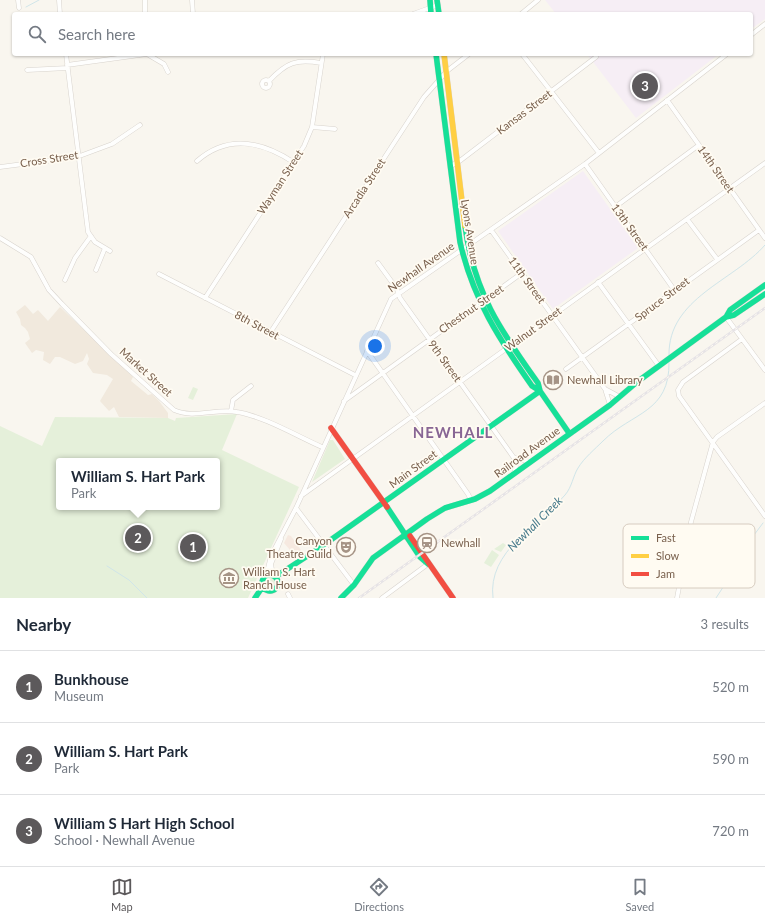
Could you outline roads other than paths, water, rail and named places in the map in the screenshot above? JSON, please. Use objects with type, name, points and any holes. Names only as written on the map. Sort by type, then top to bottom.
[{"type":"main road","points":[[430,0],[430,11]]},
{"type":"main road","points":[[438,2],[439,12]]},
{"type":"main road","name":"Lyons Avenue","points":[[436,56],[461,250],[468,277],[481,302],[509,347],[538,383],[540,391],[570,433]]},
{"type":"main road","name":"Lyons Avenue","points":[[444,56],[468,247],[481,302]]},
{"type":"main road","name":"Railroad Avenue","points":[[726,318],[730,310],[765,285]]},
{"type":"main road","name":"Railroad Avenue","points":[[341,598],[354,585],[373,558],[406,534],[445,508],[485,494],[610,405],[679,351],[726,318],[734,315],[765,294]]},
{"type":"main road","name":"Main Street","points":[[271,576],[297,564],[540,391]]},
{"type":"main road","points":[[331,428],[406,534],[412,538],[423,552],[428,560],[428,564],[453,598]]},
{"type":"main road","name":"Main Street","points":[[278,583],[297,564]]},
{"type":"main road","points":[[255,598],[263,586],[263,580],[271,576],[278,583],[276,589],[267,591],[259,598]]},
{"type":"main road","points":[[263,586],[267,591]]},
{"type":"street","points":[[18,0],[19,8]]},
{"type":"street","points":[[58,0],[60,12]]},
{"type":"street","points":[[145,0],[145,12]]},
{"type":"street","points":[[192,0],[193,12]]},
{"type":"street","points":[[523,12],[538,0]]},
{"type":"street","points":[[430,11],[438,2]]},
{"type":"street","points":[[753,33],[765,24]]},
{"type":"street","points":[[66,56],[77,157],[88,232],[95,242],[110,251]]},
{"type":"street","points":[[27,70],[68,66],[134,56]]},
{"type":"street","points":[[150,56],[164,64],[168,72]]},
{"type":"street","name":"Wayman Street","points":[[205,298],[304,146],[312,127],[323,56]]},
{"type":"street","name":"Arcadia Street","points":[[270,332],[424,97],[447,71],[466,56]]},
{"type":"street","points":[[524,56],[599,153]]},
{"type":"street","name":"Newhall Avenue","points":[[271,576],[272,564],[283,533],[296,508],[322,447],[390,301],[585,164],[724,56]]},
{"type":"street","name":"Kansas Street","points":[[450,166],[596,57]]},
{"type":"street","points":[[269,81],[286,66],[293,62],[307,61],[321,63]]},
{"type":"street","name":"14th Street","points":[[667,100],[765,238]]},
{"type":"street","name":"Cross Street","points":[[0,167],[77,157],[112,144],[140,125]]},
{"type":"street","points":[[312,127],[335,130]]},
{"type":"street","points":[[197,161],[214,148],[237,144],[272,150],[293,162]]},
{"type":"street","points":[[615,207],[699,145]]},
{"type":"street","name":"Walnut Street","points":[[300,496],[765,163]]},
{"type":"street","name":"13th Street","points":[[585,164],[675,291]]},
{"type":"street","points":[[687,219],[716,259]]},
{"type":"street","name":"11th Street","points":[[491,230],[605,389],[610,405]]},
{"type":"street","name":"Spruce Street","points":[[566,369],[629,325],[716,259],[759,230]]},
{"type":"street","points":[[65,280],[75,258],[91,236]]},
{"type":"street","name":"Market Street","points":[[0,238],[22,250],[31,257],[49,290],[62,304],[111,354],[168,405],[178,412],[231,411],[256,418],[322,447]]},
{"type":"street","points":[[96,270],[105,248]]},
{"type":"street","name":"9th Street","points":[[378,263],[429,339],[514,458]]},
{"type":"street","name":"Chestnut Street","points":[[343,402],[522,273]]},
{"type":"street","name":"8th Street","points":[[159,274],[355,375]]},
{"type":"street","points":[[598,282],[629,325],[661,364]]},
{"type":"street","points":[[726,318],[765,370]]},
{"type":"street","points":[[742,339],[683,382],[678,390],[679,396],[765,516]]},
{"type":"street","points":[[366,351],[383,372],[471,500]]},
{"type":"street","points":[[231,411],[233,400],[251,386]]},
{"type":"street","name":"11th Street","points":[[605,389],[620,397]]},
{"type":"street","points":[[691,524],[713,442],[726,430],[765,403]]},
{"type":"street","points":[[514,473],[516,466],[514,458],[530,462]]},
{"type":"street","points":[[296,508],[323,546],[354,585]]},
{"type":"street","points":[[382,598],[428,564]]},
{"type":"street","points":[[677,598],[679,588]]},
{"type":"waterway","points":[[26,7],[39,0]]},
{"type":"waterway","name":"Newhall Creek","points":[[669,355],[672,335],[679,319],[691,305],[705,292],[752,258],[765,245]]},
{"type":"waterway","name":"Newhall Creek","points":[[493,598],[493,581],[498,566],[506,553],[529,528],[565,495],[583,461],[614,431],[647,410],[656,402],[663,392],[668,379],[669,362]]},
{"type":"waterway","points":[[755,534],[763,523]]},
{"type":"waterway","points":[[107,566],[129,580],[147,598]]},
{"type":"waterway","points":[[716,598],[723,588]]},
{"type":"railway","points":[[359,598],[765,308]]},
{"type":"place","name":"William S Hart High School","points":[[645,86]]},
{"type":"place","name":"Newhall Library","points":[[553,380]]},
{"type":"place","name":"William S. Hart Park","points":[[138,538]]},
{"type":"place","name":"Newhall","points":[[427,543]]},
{"type":"place","name":"Bunkhouse","points":[[193,547]]},
{"type":"place","name":"Canyon Theatre Guild","points":[[346,547]]},
{"type":"place","name":"William S. Hart Ranch House","points":[[229,578]]},
{"type":"district","name":"NEWHALL","points":[[453,433]]}]
